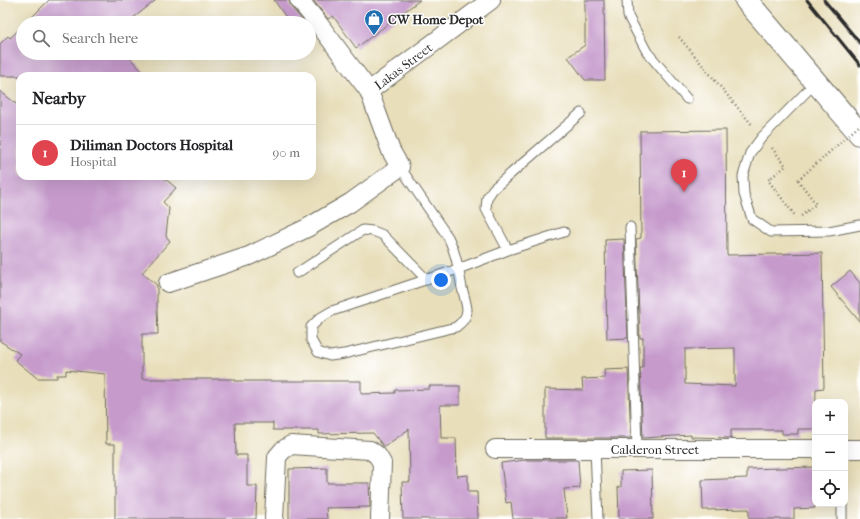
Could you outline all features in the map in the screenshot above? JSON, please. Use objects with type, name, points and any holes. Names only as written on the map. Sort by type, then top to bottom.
[{"type":"main road","points":[[746,0],[860,134]]},
{"type":"street","name":"Lakas Street","points":[[299,0],[312,16]]},
{"type":"street","name":"Lakas Street","points":[[316,20],[369,91],[491,0]]},
{"type":"street","points":[[168,283],[249,256],[307,228],[350,203],[400,167],[392,151],[369,91]]},
{"type":"street","points":[[274,519],[277,457],[283,450],[291,445],[370,450],[377,455],[382,463],[380,519]]},
{"type":"street","name":"Calderon Street","points":[[495,449],[812,449]]},
{"type":"street","points":[[848,449],[860,449]]},
{"type":"lane","points":[[627,0],[628,16],[647,52],[687,99]]},
{"type":"lane","points":[[816,82],[762,137],[750,153],[743,176],[744,194],[752,219],[771,232],[829,231],[860,225]]},
{"type":"lane","points":[[508,250],[486,209],[487,198],[493,189],[581,113]]},
{"type":"lane","points":[[400,167],[454,248],[458,269],[467,310],[464,320],[456,327],[344,354],[330,356],[318,352],[312,340],[311,327],[320,318],[332,311],[427,280],[458,269],[508,250],[564,232]]},
{"type":"lane","points":[[630,228],[638,449]]},
{"type":"lane","points":[[297,273],[363,230],[373,231],[383,235],[427,280]]},
{"type":"lane","points":[[595,450],[598,519]]},
{"type":"lane","points":[[842,507],[842,519]]},
{"type":"path","points":[[679,37],[786,166],[768,180],[797,219],[816,204],[798,180],[860,125]]},
{"type":"building","points":[[49,0],[156,0],[136,16],[33,16]]},
{"type":"building","points":[[274,0],[289,0],[291,7],[299,16],[285,16]]},
{"type":"building","points":[[313,0],[420,0],[356,48],[333,16],[328,19]]},
{"type":"building","points":[[585,0],[604,0],[605,80],[585,80],[568,57],[585,45]]},
{"type":"building","points":[[16,32],[16,60],[132,60],[143,72],[16,72],[16,76],[0,76],[0,44],[8,36],[10,38]]},
{"type":"building","points":[[0,91],[16,104],[16,180],[167,180],[176,188],[163,202],[169,208],[166,236],[170,241],[142,273],[157,285],[158,334],[142,334],[142,379],[361,381],[361,394],[395,393],[395,390],[429,389],[429,386],[460,386],[460,405],[440,405],[441,438],[456,438],[457,476],[468,475],[468,492],[477,492],[478,519],[403,519],[402,482],[410,482],[409,429],[384,447],[373,433],[319,434],[319,430],[273,430],[273,423],[235,423],[236,455],[247,455],[247,486],[257,486],[256,519],[115,519],[115,444],[106,444],[105,374],[66,370],[66,375],[57,375],[57,378],[37,378],[15,360],[20,354],[0,341]]},
{"type":"building","points":[[726,130],[727,255],[822,253],[824,388],[816,389],[816,399],[812,399],[812,429],[798,429],[798,434],[782,434],[782,430],[731,430],[731,438],[691,437],[691,435],[643,438],[640,368],[643,368],[643,338],[640,338],[636,239],[641,238],[640,131]],"holes":[[[735,348],[735,386],[685,384],[685,349]]]},
{"type":"building","points":[[624,239],[628,338],[607,339],[605,240]]},
{"type":"building","points":[[850,271],[860,283],[860,322],[831,287]]},
{"type":"building","points":[[628,369],[631,438],[545,438],[545,389],[583,390],[582,379],[605,378],[604,370]]},
{"type":"building","points":[[525,460],[578,460],[580,488],[564,489],[567,518],[513,519],[511,502],[506,503],[501,463]]},
{"type":"building","points":[[812,467],[812,507],[815,508],[794,509],[794,519],[749,519],[749,509],[703,510],[702,480],[747,478],[747,469]]},
{"type":"building","points":[[327,468],[327,483],[369,483],[370,507],[326,508],[327,519],[289,519],[289,469]]},
{"type":"building","points":[[652,470],[653,519],[619,519],[618,487],[621,487],[621,471]]},
{"type":"railway","points":[[807,0],[860,65]]},
{"type":"railway","points":[[824,0],[860,43]]},
{"type":"place","name":"CW Home Depot","points":[[374,36]]},
{"type":"place","name":"Diliman Doctors Hospital","points":[[684,192]]}]
